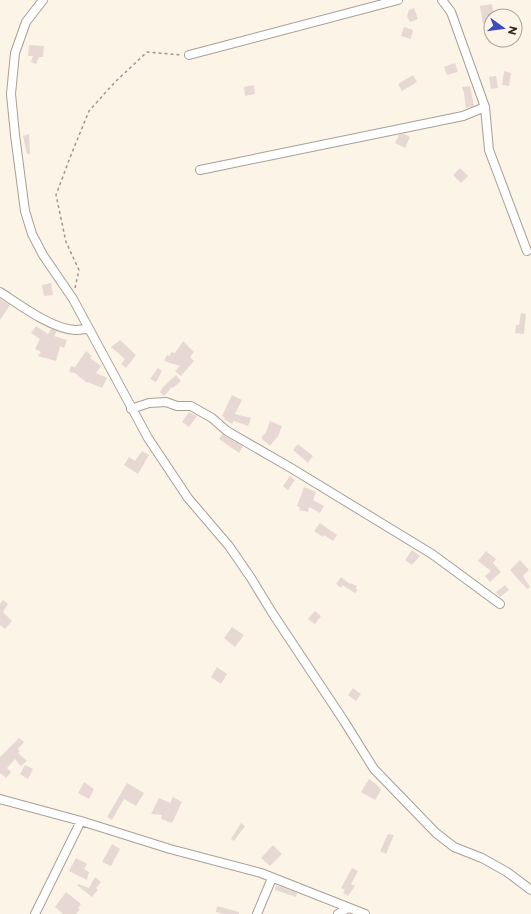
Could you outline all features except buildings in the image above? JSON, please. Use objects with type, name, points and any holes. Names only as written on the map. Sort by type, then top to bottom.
[{"type":"street","points":[[43,0],[26,22],[15,53],[11,94],[14,135],[25,211],[32,234],[72,299],[148,438],[188,498],[229,546],[251,578],[374,769],[436,834],[454,847],[482,858],[507,872],[531,890]]},
{"type":"street","points":[[189,55],[398,0]]},
{"type":"street","points":[[442,0],[451,12],[485,107],[489,150],[527,251]]},
{"type":"street","points":[[200,170],[463,116],[485,107]]},
{"type":"street","points":[[0,292],[56,326],[74,330],[88,329]]},
{"type":"street","points":[[131,409],[148,403],[166,402],[177,406],[191,406],[212,418],[227,431],[291,468],[432,554],[500,604]]},
{"type":"street","points":[[0,799],[81,821],[170,849],[261,873],[347,910],[365,914]]},
{"type":"street","points":[[35,914],[81,821]]},
{"type":"street","points":[[257,914],[272,878]]},
{"type":"street","points":[[338,914],[347,910]]},
{"type":"path","points":[[72,299],[79,270],[66,242],[56,195],[89,111],[115,82],[148,52],[189,55]]}]
